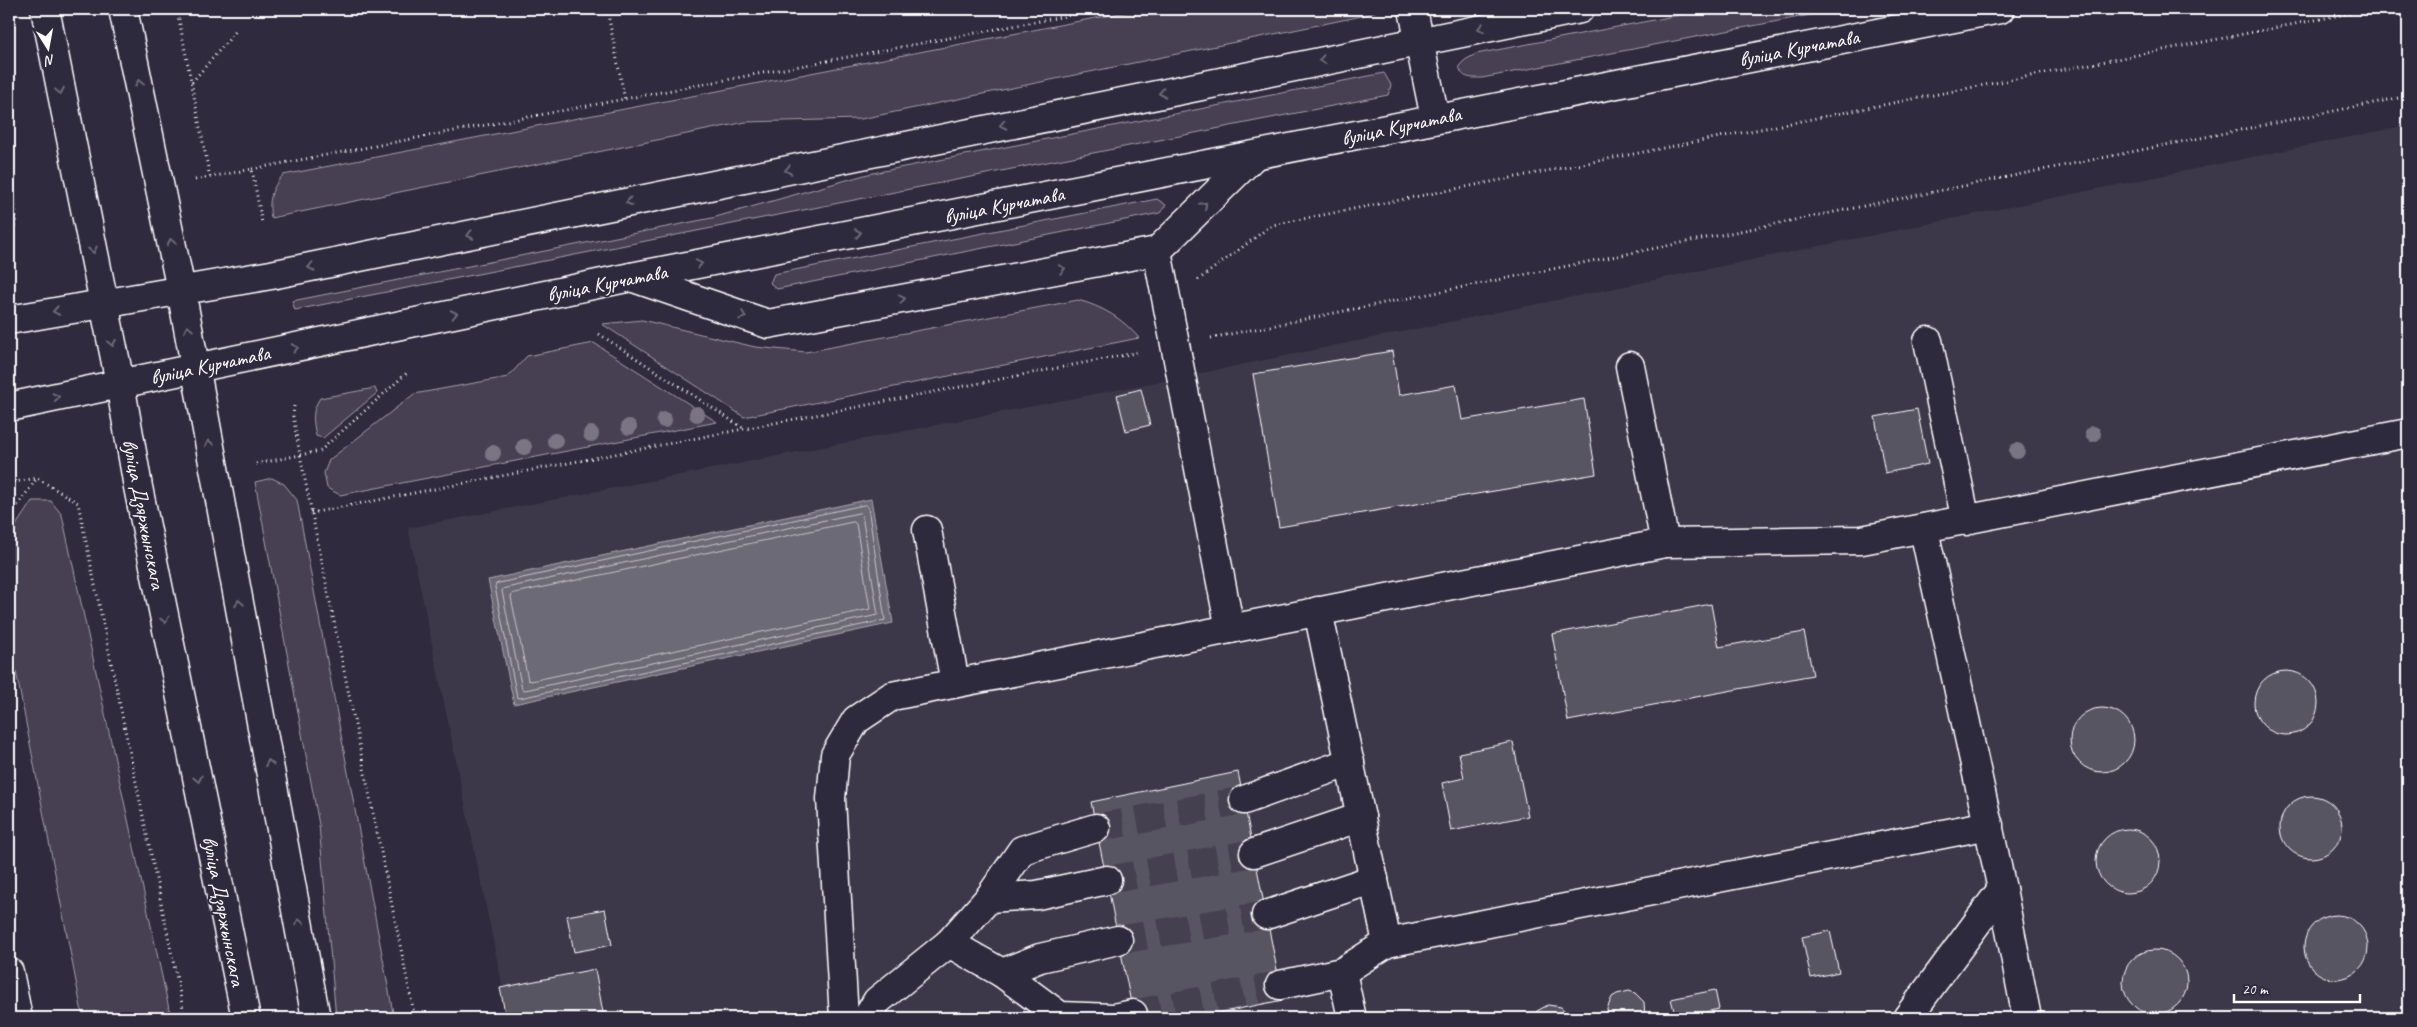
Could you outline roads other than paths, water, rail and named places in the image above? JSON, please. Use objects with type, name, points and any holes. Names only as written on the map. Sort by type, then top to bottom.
[{"type":"main road","name":"вуліца Дзяржынскага","points":[[44,9],[120,383],[138,487],[246,1018]]},
{"type":"main road","points":[[124,9],[196,368],[316,1018]]},
{"type":"main road","points":[[1413,9],[1435,118]]},
{"type":"main road","points":[[9,320],[280,274],[1419,40],[1580,9]]},
{"type":"main road","name":"вуліца Курчатава","points":[[9,407],[631,277],[1254,156],[1435,118],[2000,9]]},
{"type":"main road","points":[[631,277],[768,324],[1157,251],[1254,156]]},
{"type":"main road","points":[[1157,251],[1230,628]]},
{"type":"main road","points":[[1928,341],[1966,521]]},
{"type":"main road","points":[[1630,366],[1665,543]]},
{"type":"main road","points":[[844,1018],[830,799],[835,754],[856,720],[892,696],[1665,543],[1862,540],[1924,530],[2408,433]]},
{"type":"main road","points":[[927,530],[955,683]]},
{"type":"main road","points":[[1924,530],[1989,824],[2027,1018]]},
{"type":"main road","points":[[1318,611],[1387,943]]},
{"type":"main road","points":[[1244,800],[1350,762]]},
{"type":"main road","points":[[1254,853],[1361,817]]},
{"type":"main road","points":[[1280,985],[1342,972],[1387,943],[1989,824]]},
{"type":"main road","points":[[867,1018],[877,1001],[948,943],[989,898],[1022,850],[1096,828]]},
{"type":"main road","points":[[1266,915],[1374,879]]},
{"type":"main road","points":[[989,898],[1037,895],[1107,880]]},
{"type":"main road","points":[[1907,1018],[2002,889]]},
{"type":"main road","points":[[1002,973],[1040,958],[1118,940]]},
{"type":"main road","points":[[948,943],[1002,973],[1060,1016],[1114,1018],[1133,1014]]},
{"type":"main road","points":[[9,972],[18,1018]]},
{"type":"main road","points":[[1342,972],[1352,1018]]},
{"type":"water","points":[[871,499],[893,623],[514,704],[488,580]]},
{"type":"tunnel","points":[[1096,828],[1244,800]]},
{"type":"tunnel","points":[[1107,880],[1254,853]]},
{"type":"tunnel","points":[[1118,940],[1266,915]]},
{"type":"tunnel","points":[[1133,1014],[1280,985]]}]
